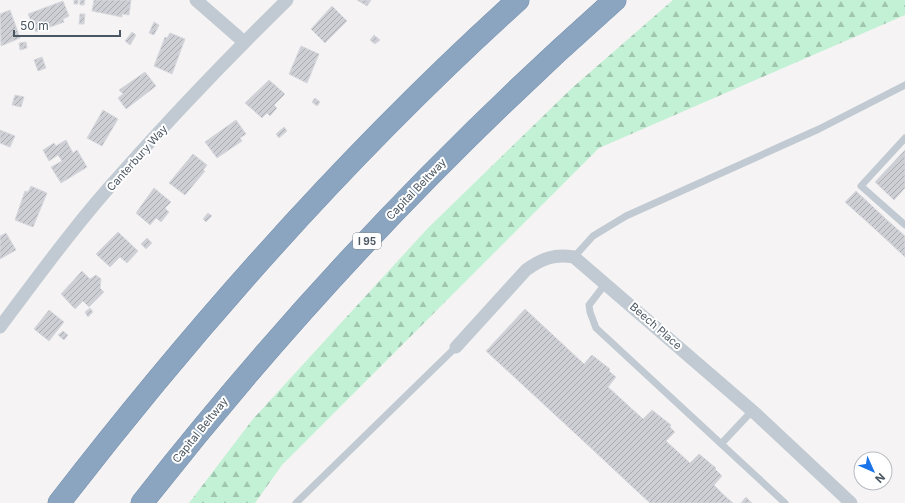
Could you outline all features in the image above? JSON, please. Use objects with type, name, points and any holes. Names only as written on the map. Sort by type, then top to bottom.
[{"type":"highway","points":[[59,503],[182,348],[330,183],[407,105],[518,0]]},
{"type":"highway","name":"Capital Beltway","points":[[142,503],[233,390],[378,228],[459,145],[540,68],[615,0]]},
{"type":"street","points":[[196,0],[244,42]]},
{"type":"street","name":"Canterbury Way","points":[[0,327],[55,255],[121,173],[244,42],[287,0]]},
{"type":"street","points":[[456,347],[526,270],[539,261],[559,255],[574,257]]},
{"type":"street","name":"Beech Place","points":[[574,257],[606,283],[752,411],[851,503]]},
{"type":"lane","points":[[574,257],[593,236],[626,216],[812,132],[905,85]]},
{"type":"lane","points":[[905,138],[861,186],[905,225]]},
{"type":"lane","points":[[606,283],[589,305],[596,328],[785,503]]},
{"type":"lane","points":[[296,503],[456,347]]},
{"type":"lane","points":[[721,444],[752,411]]},
{"type":"green space","points":[[673,0],[905,0],[905,15],[599,148],[282,465],[255,503],[189,503],[253,419],[427,229],[572,88]]},
{"type":"building","points":[[74,0],[78,0],[78,4],[74,4]]},
{"type":"building","points":[[80,0],[85,0],[84,5],[80,5]]},
{"type":"building","points":[[94,0],[131,0],[129,15],[122,14],[122,17],[92,11]]},
{"type":"building","points":[[357,0],[371,0],[367,6]]},
{"type":"building","points":[[63,1],[69,16],[63,19],[64,22],[36,32],[28,14]]},
{"type":"building","points":[[332,6],[347,21],[325,43],[311,29]]},
{"type":"building","points":[[10,10],[20,38],[1,46],[0,14]]},
{"type":"building","points":[[80,14],[85,14],[84,24],[79,24]]},
{"type":"building","points":[[154,22],[159,25],[154,35],[149,33]]},
{"type":"building","points":[[132,32],[136,35],[130,45],[125,41]]},
{"type":"building","points":[[170,33],[185,39],[172,74],[154,66],[165,37],[167,38]]},
{"type":"building","points":[[374,35],[380,40],[375,44],[370,40]]},
{"type":"building","points":[[26,42],[27,48],[20,50],[19,43]]},
{"type":"building","points":[[301,46],[319,54],[307,83],[289,74]]},
{"type":"building","points":[[42,57],[46,68],[38,71],[34,60]]},
{"type":"building","points":[[145,72],[156,86],[126,109],[118,98],[123,94],[119,90]]},
{"type":"building","points":[[269,80],[285,94],[274,105],[277,108],[270,116],[267,113],[262,118],[245,103]]},
{"type":"building","points":[[15,95],[24,97],[21,107],[12,105]]},
{"type":"building","points":[[315,98],[320,102],[317,106],[312,102]]},
{"type":"building","points":[[103,110],[118,119],[102,146],[87,138]]},
{"type":"building","points":[[236,120],[246,134],[240,138],[242,141],[217,158],[205,142]]},
{"type":"building","points":[[284,127],[287,131],[279,138],[276,134]]},
{"type":"building","points":[[0,130],[15,136],[10,147],[0,143]]},
{"type":"building","points":[[66,140],[73,153],[77,150],[87,167],[61,183],[51,167],[62,161],[58,155],[49,161],[43,150],[54,143],[56,146]]},
{"type":"building","points":[[905,150],[905,188],[894,200],[875,182]]},
{"type":"building","points":[[193,154],[207,165],[203,170],[205,171],[185,195],[169,183]]},
{"type":"building","points":[[31,186],[47,193],[33,227],[15,220],[25,191],[28,192]]},
{"type":"building","points":[[154,188],[171,202],[165,208],[169,212],[161,222],[156,218],[150,225],[136,213]]},
{"type":"building","points":[[856,191],[886,219],[876,230],[845,202]]},
{"type":"building","points":[[208,213],[212,216],[206,222],[203,219]]},
{"type":"building","points":[[886,219],[905,236],[905,257],[876,230]]},
{"type":"building","points":[[118,232],[138,251],[127,263],[120,257],[110,267],[96,254]]},
{"type":"building","points":[[6,233],[16,250],[0,259],[0,236]]},
{"type":"building","points":[[147,238],[152,243],[146,249],[141,244]]},
{"type":"building","points":[[82,271],[90,279],[96,275],[101,279],[100,288],[104,292],[89,307],[83,301],[75,309],[61,294]]},
{"type":"building","points":[[90,308],[93,312],[88,317],[85,312]]},
{"type":"building","points":[[525,309],[584,364],[592,355],[610,369],[609,371],[616,377],[608,387],[631,408],[592,449],[486,351]]},
{"type":"building","points":[[49,310],[64,322],[49,341],[34,329]]},
{"type":"building","points":[[63,331],[68,335],[64,340],[58,335]]},
{"type":"building","points":[[631,408],[643,419],[652,410],[671,425],[670,427],[675,432],[666,441],[678,452],[639,493],[592,449]]},
{"type":"building","points":[[678,452],[690,463],[699,454],[716,468],[715,469],[722,476],[714,485],[725,496],[718,503],[650,503],[639,493]]},
{"type":"building","points":[[725,496],[733,503],[718,503]]},
{"type":"building","points":[[746,497],[752,503],[741,503]]}]
